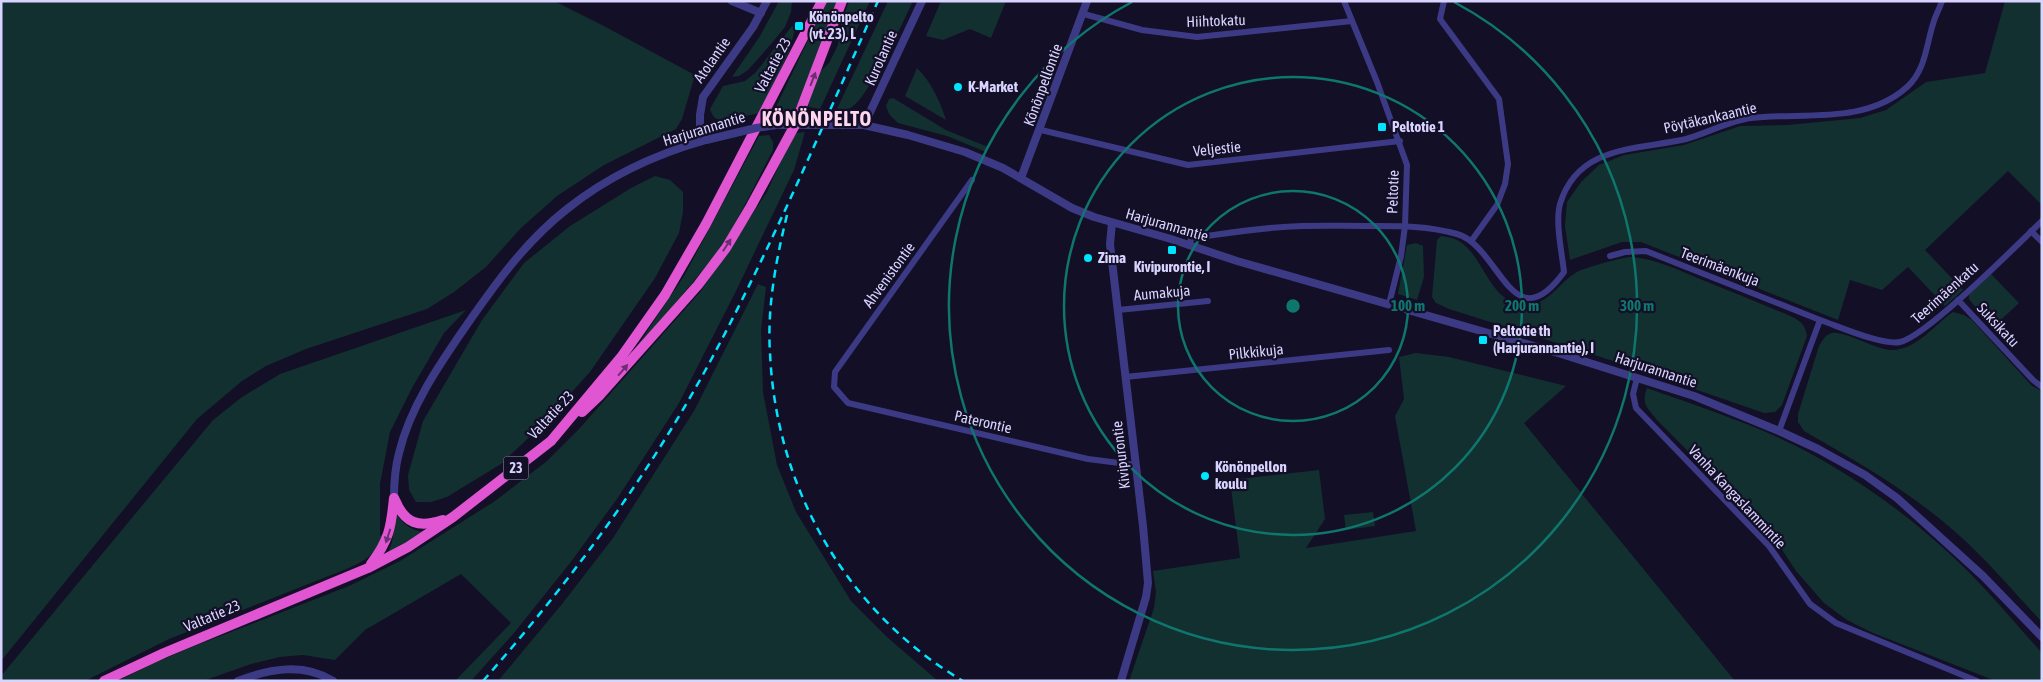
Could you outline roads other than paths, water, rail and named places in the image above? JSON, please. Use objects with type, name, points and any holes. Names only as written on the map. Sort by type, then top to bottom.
[{"type":"highway","name":"Valtatie 23","points":[[104,681],[164,653],[368,568],[408,547],[453,516],[551,441],[622,356],[665,295],[706,224],[822,1]]},
{"type":"highway","points":[[551,441],[600,395],[698,284],[726,248],[799,125],[842,1]]},
{"type":"highway","points":[[394,498],[400,514],[409,521],[421,524],[435,523],[453,516]]},
{"type":"highway","points":[[368,568],[383,548],[389,534],[394,498]]},
{"type":"street","points":[[732,1],[761,13]]},
{"type":"street","name":"Atolantie","points":[[703,141],[700,115],[703,98],[761,13],[767,1]]},
{"type":"street","name":"Kurolantie","points":[[864,125],[922,1]]},
{"type":"street","name":"Könönpellontie","points":[[1022,178],[1084,14],[1087,1]]},
{"type":"street","name":"Peltotie","points":[[1344,1],[1400,141],[1407,165],[1405,226],[1401,256],[1389,304]]},
{"type":"street","points":[[1188,244],[1192,238],[1283,227],[1428,227],[1460,234],[1472,240],[1497,205],[1505,184],[1508,164],[1499,99],[1440,19],[1444,1]]},
{"type":"street","name":"Pöytäkankaantie","points":[[1472,240],[1495,269],[1522,297],[1532,298],[1544,293],[1555,284],[1564,272],[1558,217],[1560,205],[1567,188],[1576,176],[1592,162],[1617,150],[1684,139],[1750,118],[1855,112],[1881,105],[1908,86],[1921,70],[1934,19],[1942,1]]},
{"type":"street","name":"Hiihtokatu","points":[[1084,14],[1142,30],[1196,37],[1352,21]]},
{"type":"street","name":"Harjurannantie","points":[[394,498],[394,477],[399,453],[413,414],[428,384],[454,343],[515,259],[567,209],[595,189],[646,162],[703,141],[776,125],[864,125],[908,135],[965,152],[1022,178],[1072,208],[1112,223],[1188,244],[1236,261],[1558,353],[1694,396],[1779,430],[1865,475],[1898,498],[1983,576],[2042,636]]},
{"type":"street","name":"Veljestie","points":[[1041,130],[1188,165],[1400,141]]},
{"type":"street","name":"Ahvenistontie","points":[[834,387],[835,372],[972,180]]},
{"type":"street","name":"Teerimäenkatu","points":[[1820,320],[1884,341],[1901,342],[1921,332],[2042,221]]},
{"type":"street","name":"Kivipurontie","points":[[1112,223],[1110,244],[1148,583],[1146,597],[1121,681]]},
{"type":"street","points":[[2031,231],[2042,242]]},
{"type":"street","name":"Teerimäenkuja","points":[[1610,256],[1625,252],[1646,251],[1820,320]]},
{"type":"street","name":"Suksikatu","points":[[1958,300],[2033,380],[2042,387]]},
{"type":"street","name":"Aumakuja","points":[[1118,310],[1208,301]]},
{"type":"street","points":[[1779,430],[1820,320]]},
{"type":"street","name":"Pilkkikuja","points":[[1125,377],[1389,350]]},
{"type":"street","name":"Vanha Kangaslammintie","points":[[1637,378],[1633,394],[1636,408],[1769,546],[1810,604],[1836,623],[1977,681]]},
{"type":"street","name":"Paterontie","points":[[834,387],[848,404],[1088,459],[1135,465]]},
{"type":"street","points":[[238,681],[268,671],[297,669],[311,671],[333,681]]},
{"type":"railway","points":[[483,681],[547,605],[607,526],[688,401],[735,314],[778,226],[878,1]]},
{"type":"railway","points":[[787,215],[773,284],[769,336],[775,403],[786,452],[803,498],[825,542],[852,582],[884,620],[921,653],[963,681]]},
{"type":"place","name":"Könönpelto (vt. 23), L","points":[[799,26]]},
{"type":"place","name":"K-Market","points":[[958,87]]},
{"type":"place","name":"Peltotie 1","points":[[1382,127]]},
{"type":"place","name":"Kivipurontie, I","points":[[1172,250]]},
{"type":"place","name":"Zima","points":[[1088,258]]},
{"type":"place","name":"Peltotie th (Harjurannantie), I","points":[[1483,340]]},
{"type":"place","name":"Könönpellon koulu","points":[[1205,476]]},
{"type":"district","name":"KÖNÖNPELTO","points":[[817,119]]}]
